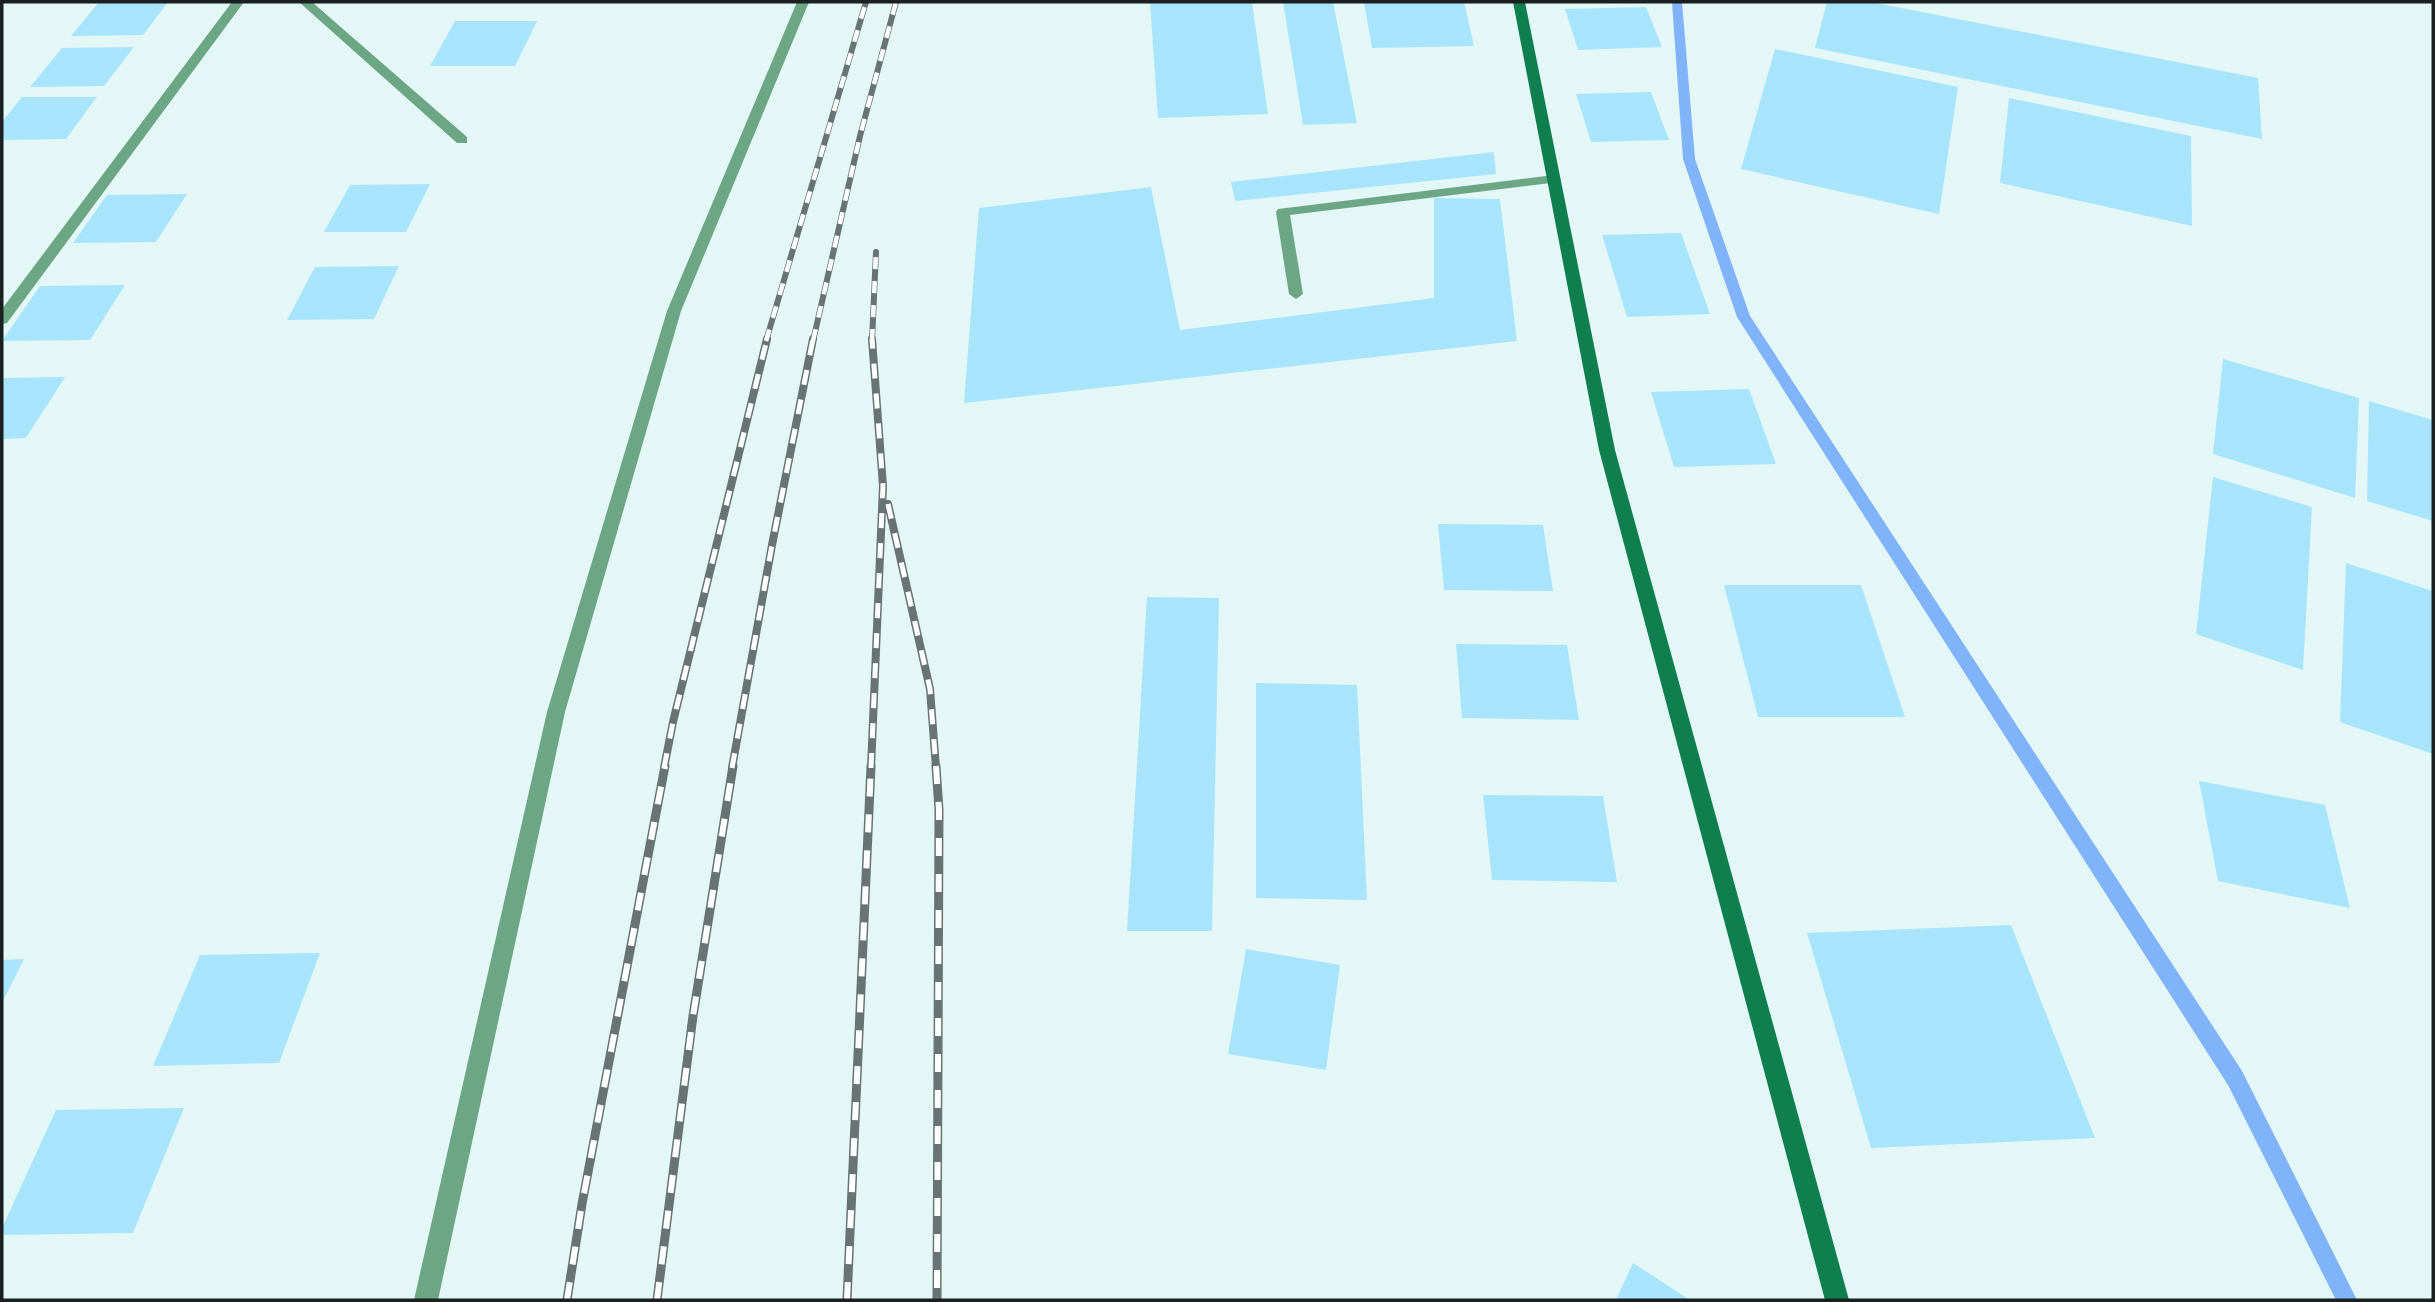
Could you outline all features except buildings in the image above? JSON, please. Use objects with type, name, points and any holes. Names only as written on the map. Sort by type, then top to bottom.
[{"type":"main road","points":[[1519,2],[1607,450],[1837,1300]]},
{"type":"street","points":[[2,319],[238,2]]},
{"type":"street","points":[[305,2],[462,140]]},
{"type":"street","points":[[426,1300],[556,712],[674,311],[803,2]]},
{"type":"street","points":[[1296,294],[1283,212],[1554,178]]},
{"type":"waterway","points":[[1677,2],[1689,159],[1744,317],[2235,1078],[2347,1300]]},
{"type":"railway","points":[[766,341],[866,2]]},
{"type":"railway","points":[[813,341],[860,136],[896,2]]},
{"type":"railway","points":[[872,340],[876,252]]},
{"type":"railway","points":[[664,768],[767,339]]},
{"type":"railway","points":[[732,768],[813,339]]},
{"type":"railway","points":[[871,768],[883,486],[872,340]]},
{"type":"railway","points":[[888,504],[930,689],[936,768]]},
{"type":"railway","points":[[567,1300],[582,1204],[665,766]]},
{"type":"railway","points":[[657,1300],[693,1016],[733,766]]},
{"type":"railway","points":[[847,1300],[871,766]]},
{"type":"railway","points":[[936,766],[939,810],[937,1300]]}]
